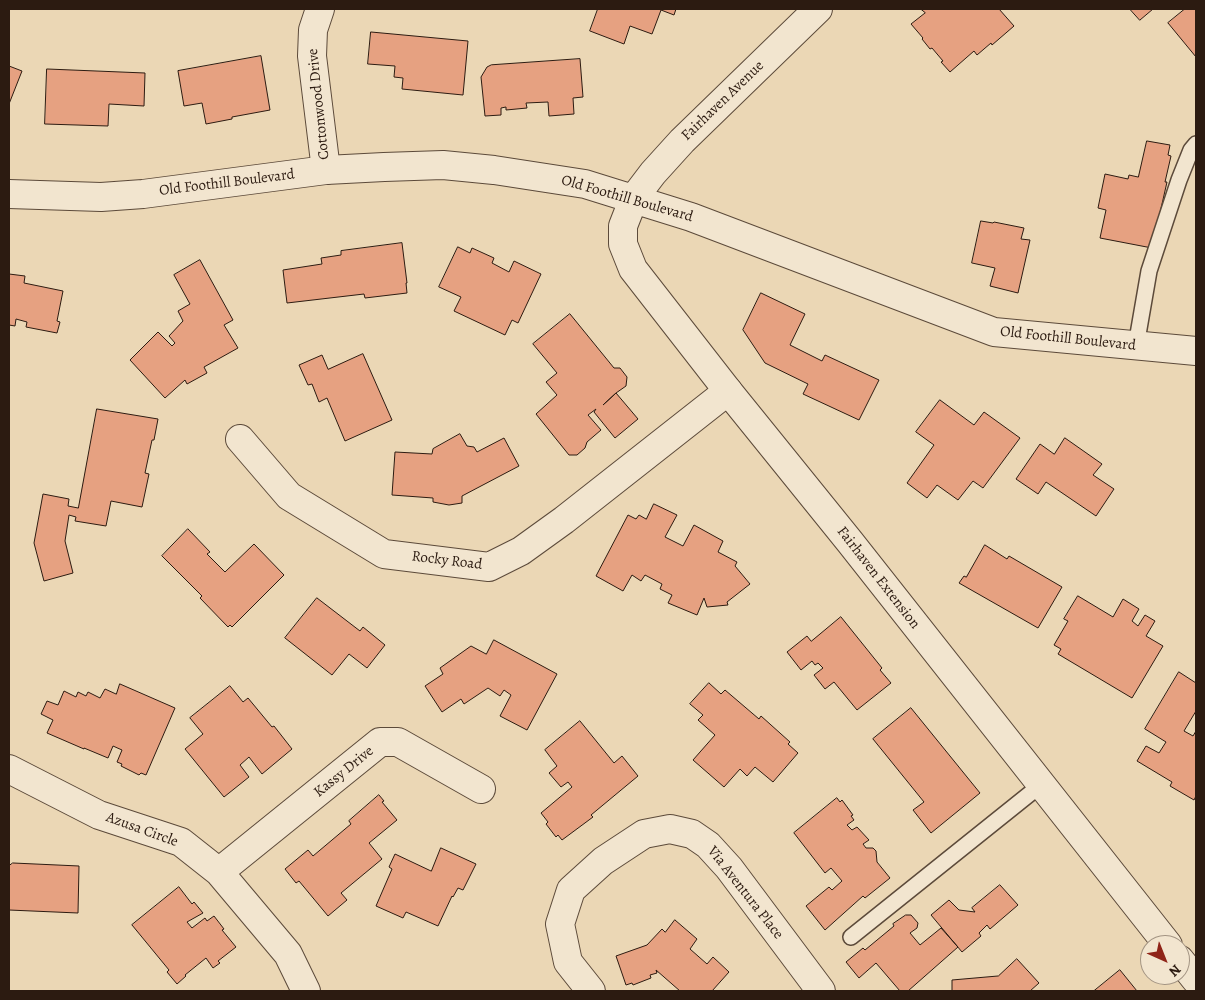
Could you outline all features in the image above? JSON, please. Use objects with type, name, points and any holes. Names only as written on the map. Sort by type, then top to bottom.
[{"type":"street","name":"Cottonwood Drive","points":[[320,9],[313,30],[312,56],[326,170]]},
{"type":"street","name":"Fairhaven Avenue","points":[[634,198],[653,173],[682,141],[818,9]]},
{"type":"street","name":"Old Foothill Boulevard","points":[[9,194],[101,197],[152,193],[326,170],[443,165],[477,168],[569,181],[634,198],[691,217],[994,332],[1196,352]]},
{"type":"street","name":"Fairhaven Extension","points":[[634,198],[623,226],[623,244],[633,269],[1160,935]]},
{"type":"street","name":"Rocky Road","points":[[240,439],[290,496],[384,554],[489,567],[521,551],[557,525],[728,391]]},
{"type":"street","name":"Kassy Drive","points":[[219,872],[380,742],[398,742],[481,789]]},
{"type":"street","name":"Azusa Circle","points":[[9,769],[99,815],[181,842],[219,872],[288,954],[306,991]]},
{"type":"street","name":"Via Aventura Place","points":[[591,991],[568,962],[560,924],[571,890],[604,862],[644,834],[670,829],[692,834],[708,845],[728,868],[821,991]]},
{"type":"lane","points":[[1136,346],[1149,271],[1179,180],[1191,150],[1196,144]]},
{"type":"lane","points":[[851,937],[1042,784]]},
{"type":"building","points":[[598,9],[676,9],[674,15],[661,10],[652,34],[630,26],[624,44],[590,31]]},
{"type":"building","points":[[921,9],[999,9],[1014,26],[977,55],[974,51],[950,72],[941,62],[943,61],[932,48],[930,49],[911,24],[925,13]]},
{"type":"building","points":[[1130,9],[1153,9],[1140,20]]},
{"type":"building","points":[[1185,9],[1196,9],[1196,57],[1168,23]]},
{"type":"building","points":[[371,32],[468,41],[463,95],[402,89],[403,78],[394,77],[395,66],[368,64]]},
{"type":"building","points":[[261,56],[270,110],[206,124],[202,103],[184,106],[178,71]]},
{"type":"building","points":[[580,59],[583,97],[573,98],[574,114],[549,116],[548,102],[526,103],[527,108],[506,110],[506,107],[501,108],[501,115],[485,116],[481,77],[487,67],[491,65]]},
{"type":"building","points":[[9,66],[22,71],[9,104]]},
{"type":"building","points":[[47,69],[145,73],[144,106],[109,104],[108,126],[45,124]]},
{"type":"building","points":[[1147,141],[1170,145],[1168,155],[1171,156],[1152,248],[1100,238],[1106,210],[1098,208],[1105,174],[1128,179],[1129,175],[1138,177]]},
{"type":"building","points":[[981,221],[1024,228],[1021,239],[1030,240],[1018,293],[990,286],[995,268],[972,263]]},
{"type":"building","points":[[402,243],[407,293],[365,298],[364,294],[287,303],[283,270],[322,264],[321,258],[341,255],[341,251]]},
{"type":"building","points":[[458,247],[470,253],[472,248],[494,258],[492,263],[509,272],[514,261],[541,274],[518,323],[512,320],[505,335],[454,311],[461,297],[439,287]]},
{"type":"building","points":[[200,260],[233,320],[224,325],[238,348],[204,367],[207,373],[187,384],[185,380],[165,398],[130,360],[158,332],[172,346],[175,343],[169,336],[183,321],[178,311],[190,304],[174,275]]},
{"type":"building","points":[[9,274],[25,276],[24,283],[63,291],[57,321],[60,322],[57,333],[26,327],[27,322],[16,319],[15,326],[9,325]]},
{"type":"building","points":[[761,293],[805,314],[790,345],[822,361],[825,355],[879,380],[859,420],[803,394],[808,384],[765,363],[743,330]]},
{"type":"building","points":[[570,314],[614,368],[620,368],[627,377],[626,386],[616,393],[638,419],[615,438],[594,412],[596,409],[588,415],[601,430],[587,442],[585,448],[577,455],[569,455],[536,414],[557,395],[546,382],[557,373],[533,344]]},
{"type":"building","points":[[363,354],[392,420],[345,441],[327,398],[319,402],[312,384],[308,385],[299,365],[322,355],[328,369]]},
{"type":"building","points":[[940,400],[974,425],[984,412],[1020,438],[983,488],[973,481],[958,500],[937,485],[927,498],[907,483],[934,445],[916,432]]},
{"type":"building","points":[[97,409],[158,419],[145,473],[149,474],[142,507],[111,501],[106,526],[75,521],[76,517],[69,515],[65,541],[73,573],[44,581],[34,543],[43,494],[69,499],[68,506],[78,508]]},
{"type":"building","points":[[460,434],[467,446],[474,447],[477,452],[504,438],[519,466],[462,496],[462,503],[449,505],[433,502],[433,498],[392,495],[395,452],[432,454],[433,449]]},
{"type":"building","points":[[1065,438],[1102,464],[1093,475],[1114,489],[1096,516],[1046,482],[1038,494],[1016,479],[1040,444],[1054,454]]},
{"type":"building","points":[[654,504],[677,515],[665,537],[683,546],[694,525],[723,541],[718,552],[737,562],[735,566],[750,584],[727,602],[728,605],[707,607],[704,598],[697,615],[668,603],[672,595],[660,589],[662,584],[645,575],[641,581],[632,575],[623,591],[596,576],[628,515],[636,519],[639,515],[646,519]]},
{"type":"building","points":[[188,529],[210,552],[207,554],[225,572],[254,544],[284,575],[232,627],[230,625],[228,627],[200,598],[202,596],[162,556]]},
{"type":"building","points":[[985,545],[1007,559],[1009,556],[1062,587],[1038,628],[959,583],[964,576],[966,577]]},
{"type":"building","points":[[1078,596],[1113,617],[1123,599],[1139,609],[1132,621],[1138,626],[1145,615],[1155,621],[1146,636],[1163,646],[1132,698],[1058,654],[1061,649],[1054,645],[1068,621],[1064,619]]},
{"type":"building","points":[[317,598],[360,631],[363,627],[385,645],[367,668],[349,654],[332,675],[285,638]]},
{"type":"building","points":[[841,617],[882,668],[880,670],[891,683],[857,710],[834,682],[825,689],[814,675],[823,668],[818,663],[815,665],[812,661],[801,670],[787,652],[807,636],[811,641]]},
{"type":"building","points":[[494,640],[557,674],[527,730],[500,716],[511,695],[504,690],[500,696],[488,688],[464,704],[461,699],[442,712],[425,686],[443,674],[440,668],[471,646],[486,654]]},
{"type":"building","points":[[1179,672],[1196,683],[1196,711],[1184,731],[1193,736],[1196,731],[1196,796],[1194,800],[1170,786],[1172,782],[1137,761],[1146,746],[1159,753],[1166,742],[1145,729]]},
{"type":"building","points":[[709,683],[721,694],[725,690],[759,719],[761,716],[790,742],[788,744],[798,753],[773,782],[755,767],[747,776],[740,769],[724,787],[693,760],[715,735],[698,720],[703,715],[690,704]]},
{"type":"building","points":[[120,684],[175,708],[146,775],[141,773],[139,775],[121,766],[122,764],[117,762],[122,750],[113,746],[108,758],[47,733],[53,720],[41,714],[47,701],[58,705],[64,691],[76,697],[78,692],[86,696],[88,692],[100,698],[105,689],[116,694]]},
{"type":"building","points":[[230,686],[243,702],[248,698],[292,749],[262,774],[249,757],[240,765],[249,777],[224,797],[185,749],[203,734],[190,718]]},
{"type":"building","points":[[911,708],[980,793],[931,833],[913,810],[924,802],[873,739]]},
{"type":"building","points":[[580,721],[614,763],[622,756],[638,776],[591,815],[593,817],[562,840],[558,835],[556,837],[546,824],[548,822],[541,813],[572,787],[568,782],[561,787],[549,773],[557,766],[545,750]]},
{"type":"building","points":[[379,795],[384,801],[382,802],[397,820],[369,843],[382,859],[341,893],[347,900],[328,916],[299,881],[296,883],[285,869],[308,850],[313,856],[351,824],[349,821]]},
{"type":"building","points":[[837,798],[840,802],[842,800],[853,815],[851,816],[854,820],[847,825],[852,830],[857,827],[869,840],[863,844],[866,848],[873,848],[876,851],[877,862],[890,878],[865,898],[863,896],[825,930],[806,906],[829,887],[832,890],[842,881],[831,868],[825,873],[794,833]]},
{"type":"building","points":[[441,848],[476,864],[463,890],[458,888],[452,896],[438,926],[406,912],[403,918],[376,906],[392,869],[389,867],[395,854],[431,871]]},
{"type":"building","points":[[13,863],[79,866],[78,913],[9,910],[9,866]]},
{"type":"building","points":[[1000,885],[1018,905],[990,929],[987,925],[979,933],[981,936],[962,952],[931,915],[949,900],[959,910],[975,912],[972,908]]},
{"type":"building","points":[[179,887],[192,904],[194,902],[203,913],[187,922],[192,928],[205,918],[207,921],[214,916],[224,929],[222,930],[236,947],[218,961],[220,963],[213,968],[206,958],[177,984],[167,972],[169,970],[132,925]]},
{"type":"building","points":[[906,915],[911,915],[918,923],[917,928],[910,933],[920,945],[941,928],[958,947],[908,991],[900,991],[876,963],[859,978],[846,962],[863,948],[865,950],[894,926],[893,924]]},
{"type":"building","points":[[675,920],[697,939],[690,949],[707,964],[713,957],[729,972],[712,991],[680,991],[656,970],[657,973],[650,975],[651,978],[633,985],[632,983],[626,985],[616,956],[647,945],[662,929],[665,932]]},
{"type":"building","points":[[1017,959],[1039,983],[1030,991],[952,991],[952,980],[998,976]]},
{"type":"building","points":[[1120,970],[1137,991],[1094,991]]}]
